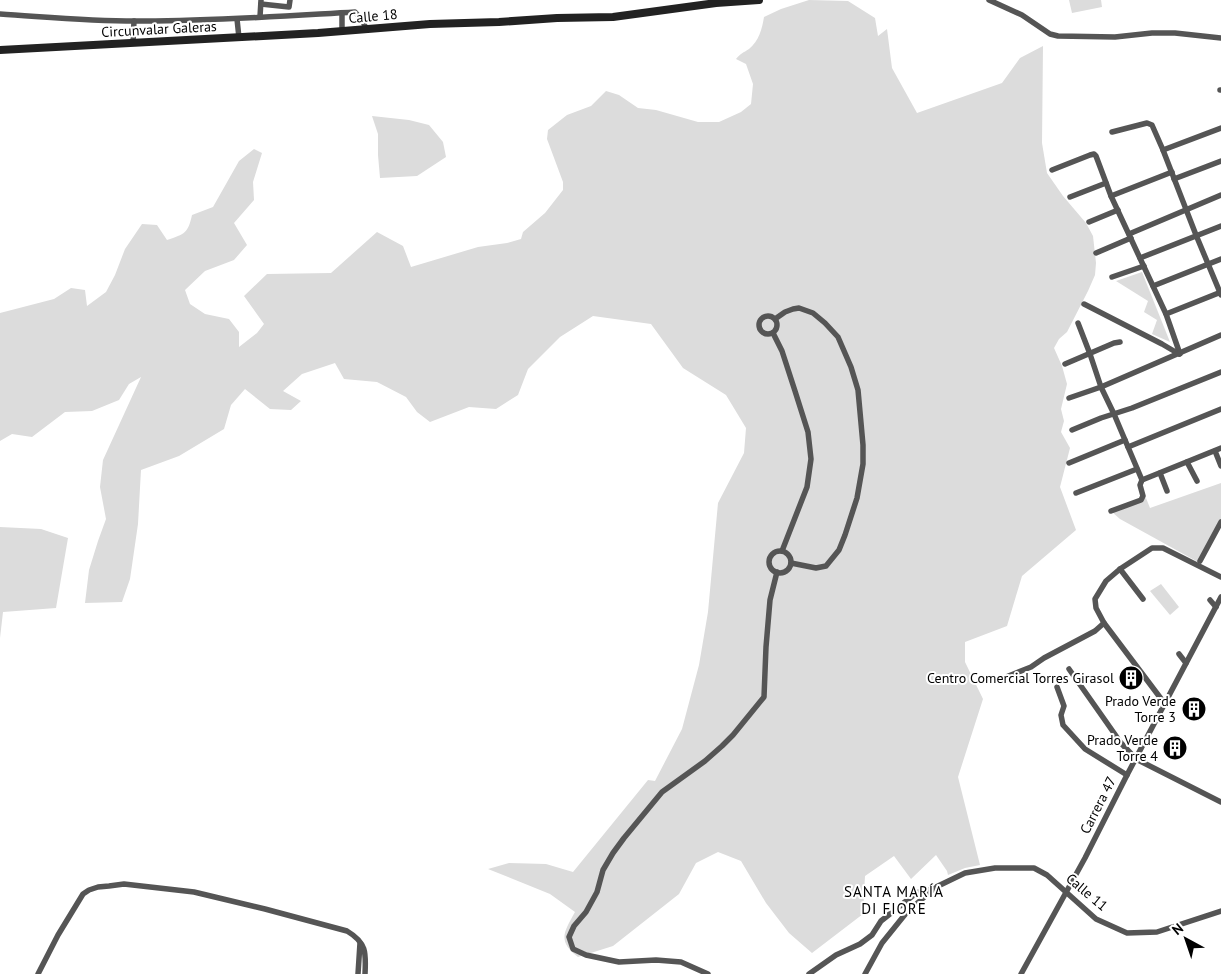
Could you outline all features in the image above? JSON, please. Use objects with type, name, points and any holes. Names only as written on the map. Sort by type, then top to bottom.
[{"type":"main road","name":"Calle 18","points":[[318,33],[430,24],[613,17],[716,3],[759,0]]},
{"type":"main road","name":"Circunvalar Galeras","points":[[0,50],[318,33]]},
{"type":"street","points":[[260,17],[261,2],[289,7],[290,0]]},
{"type":"street","points":[[989,0],[1022,15],[1050,34],[1058,36],[1115,37],[1152,33],[1175,33],[1221,38]]},
{"type":"street","points":[[0,14],[134,21],[237,19],[355,12],[366,29]]},
{"type":"street","points":[[342,13],[342,31]]},
{"type":"street","points":[[237,19],[239,38]]},
{"type":"street","points":[[133,43],[134,21]]},
{"type":"street","points":[[1112,132],[1147,122],[1150,123],[1163,150],[1221,293],[1166,314]]},
{"type":"street","points":[[1163,150],[1221,128]]},
{"type":"street","points":[[1052,170],[1094,154],[1096,156],[1111,196],[1166,314],[1179,354]]},
{"type":"street","points":[[1111,196],[1221,161]]},
{"type":"street","points":[[1070,197],[1106,183]]},
{"type":"street","points":[[1096,253],[1186,210],[1221,196]]},
{"type":"street","points":[[1089,222],[1118,210]]},
{"type":"street","points":[[1140,258],[1221,226]]},
{"type":"street","points":[[1153,286],[1221,259]]},
{"type":"street","points":[[1112,277],[1144,266]]},
{"type":"street","points":[[1084,304],[1179,354]]},
{"type":"street","points":[[775,319],[785,312],[799,308],[813,313],[838,337],[851,367],[858,390],[863,445],[863,464],[857,498],[838,550],[826,566],[816,568],[791,563]]},
{"type":"street","points":[[770,316],[775,319],[777,325],[773,332],[764,334],[760,330],[758,324],[761,318],[770,316]]},
{"type":"street","points":[[1078,323],[1101,387],[1142,480],[1140,485],[1143,496],[1141,500],[1110,511]]},
{"type":"street","points":[[773,332],[796,391],[808,432],[812,458],[807,487],[782,552]]},
{"type":"street","points":[[1068,398],[1101,387],[1221,335]]},
{"type":"street","points":[[1065,364],[1120,342]]},
{"type":"street","points":[[1072,430],[1221,372]]},
{"type":"street","points":[[1128,447],[1221,409]]},
{"type":"street","points":[[1069,463],[1125,440]]},
{"type":"street","points":[[1142,480],[1218,449],[1221,466]]},
{"type":"street","points":[[1188,462],[1197,481]]},
{"type":"street","points":[[1076,493],[1137,469]]},
{"type":"street","points":[[1160,473],[1167,491]]},
{"type":"street","points":[[1200,561],[1221,522]]},
{"type":"street","points":[[1165,704],[1104,623],[1096,608],[1095,599],[1106,581],[1152,548],[1163,548],[1221,577]]},
{"type":"street","points":[[776,552],[782,552],[788,556],[791,563],[788,570],[777,572],[770,566],[770,560],[776,552]]},
{"type":"street","points":[[1120,570],[1144,599]]},
{"type":"street","points":[[708,974],[681,962],[656,960],[619,962],[586,955],[573,949],[569,937],[574,926],[586,912],[597,892],[603,870],[624,838],[662,792],[705,761],[722,746],[764,697],[770,600],[777,572]]},
{"type":"street","name":"Carrera 47","points":[[1022,974],[1067,892],[1221,597]]},
{"type":"street","points":[[1210,600],[1216,607]]},
{"type":"street","points":[[1006,677],[1031,667],[1095,631],[1104,623]]},
{"type":"street","points":[[1179,654],[1186,663]]},
{"type":"street","points":[[1069,669],[1121,743],[1136,759],[1221,802]]},
{"type":"street","points":[[1057,687],[1064,706],[1061,715],[1063,725],[1085,749],[1127,775]]},
{"type":"street","name":"Calle 11","points":[[936,887],[965,873],[995,868],[1034,868],[1047,875],[1096,919],[1127,933],[1157,932],[1221,911]]},
{"type":"street","points":[[38,974],[83,894],[98,887],[124,884],[194,892],[347,931],[357,937],[366,955],[365,974]]},
{"type":"street","points":[[809,974],[836,955],[860,944],[872,935],[881,921],[915,894],[936,887]]},
{"type":"street","points":[[865,974],[882,943],[907,912],[936,887]]},
{"type":"street","points":[[358,974],[360,941]]},
{"type":"shaded area","points":[[809,0],[848,1],[875,18],[878,36],[887,29],[892,68],[917,113],[1002,83],[1020,58],[1043,46],[1042,143],[1047,173],[1063,196],[1086,223],[1093,236],[1096,263],[1095,275],[1088,291],[1067,332],[1059,339],[1054,348],[1067,384],[1061,409],[1064,421],[1061,432],[1070,448],[1060,487],[1076,530],[1022,576],[1007,626],[965,642],[965,662],[983,699],[958,777],[980,865],[965,868],[948,875],[936,855],[911,879],[894,856],[865,876],[863,914],[812,953],[789,933],[766,903],[741,861],[718,852],[696,863],[679,894],[613,946],[578,957],[567,946],[564,936],[575,912],[550,894],[488,869],[509,863],[546,864],[573,872],[648,780],[655,781],[682,729],[699,665],[708,612],[718,503],[744,453],[746,428],[726,395],[683,368],[651,324],[593,316],[560,337],[528,369],[518,395],[496,409],[469,407],[430,422],[417,412],[406,397],[377,382],[344,379],[335,363],[302,374],[283,391],[301,401],[291,410],[270,409],[245,389],[231,405],[224,429],[179,456],[141,470],[138,524],[130,579],[122,602],[85,603],[89,570],[106,519],[100,487],[103,460],[141,377],[129,384],[119,400],[92,411],[65,412],[32,437],[12,434],[0,441],[0,313],[54,299],[71,288],[85,290],[87,306],[106,292],[125,249],[142,224],[157,225],[167,240],[185,232],[192,215],[213,207],[239,161],[254,149],[262,153],[253,182],[254,200],[234,223],[247,245],[234,260],[205,271],[185,290],[190,304],[205,314],[229,319],[239,332],[239,347],[257,333],[264,324],[244,296],[267,274],[331,273],[377,232],[403,246],[411,267],[478,247],[521,239],[523,232],[545,213],[563,190],[563,182],[547,139],[548,130],[567,115],[591,106],[606,91],[619,95],[638,108],[656,110],[698,122],[719,122],[741,112],[751,104],[753,84],[746,64],[736,59],[758,39],[764,17]]},
{"type":"shaded area","points":[[1069,0],[1101,0],[1102,7],[1072,13]]},
{"type":"shaded area","points":[[372,116],[409,120],[429,125],[443,142],[446,157],[417,176],[380,178],[378,134]]},
{"type":"shaded area","points":[[1142,272],[1170,342],[1152,334],[1157,320],[1144,312],[1148,301],[1116,281]]},
{"type":"shaded area","points":[[1221,483],[1221,520],[1198,562],[1120,519],[1112,512],[1146,498],[1150,508]]},
{"type":"shaded area","points":[[0,527],[41,529],[68,538],[56,608],[3,612],[0,638]]},
{"type":"shaded area","points":[[1161,584],[1179,607],[1170,615],[1150,591]]},
{"type":"place","name":"Centro Comercial Torres Girasol","points":[[1131,678]]},
{"type":"place","name":"Prado Verde Torre 3","points":[[1194,709]]},
{"type":"place","name":"Prado Verde Torre 4","points":[[1175,748]]},
{"type":"district","name":"SANTA MARÍA DI FIORE","points":[[894,900]]}]
